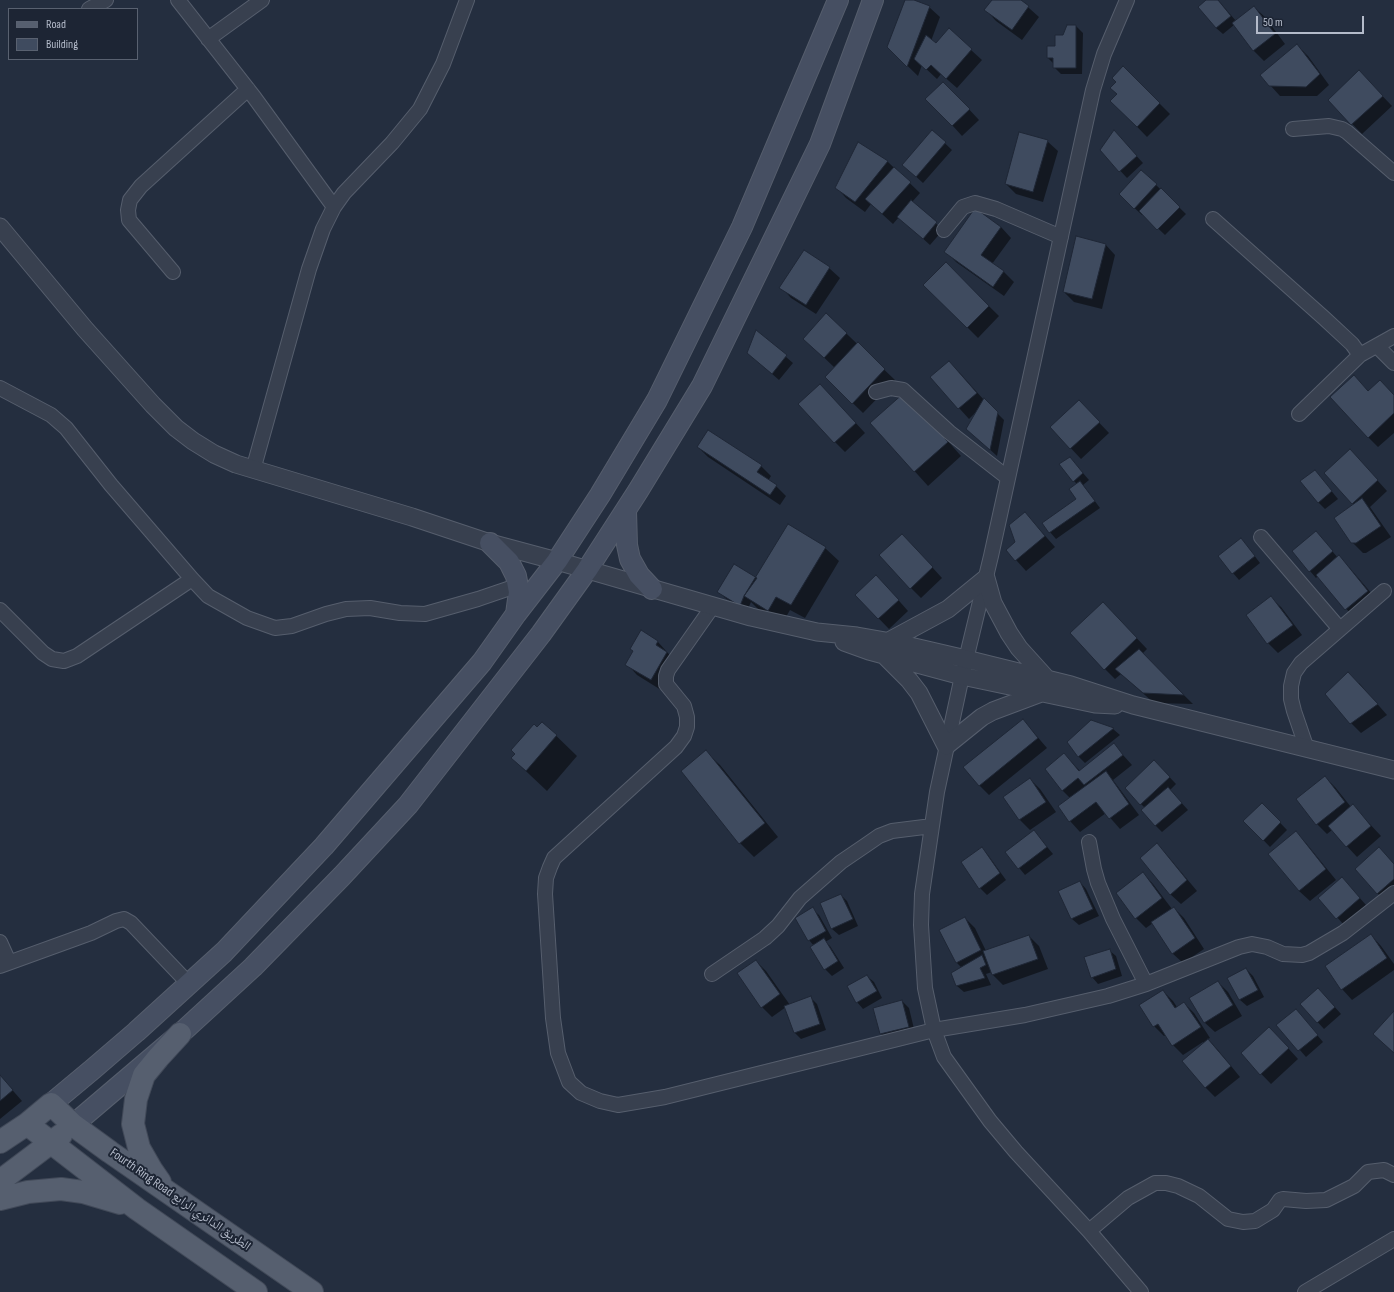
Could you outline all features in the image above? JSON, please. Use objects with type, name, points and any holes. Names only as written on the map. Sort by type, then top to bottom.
[{"type":"main road","points":[[0,1142],[27,1124],[94,1069],[224,952],[324,846],[482,662],[516,614],[558,561],[600,495],[657,400],[742,227],[838,0]]},
{"type":"main road","points":[[0,1181],[73,1125],[180,1034],[253,967],[342,876],[408,804],[542,634],[626,511],[702,386],[820,144],[873,0]]},
{"type":"main road","points":[[626,511],[627,545],[630,559],[639,575],[652,589]]},
{"type":"main road","points":[[490,543],[509,562],[516,576],[519,585],[516,614]]},
{"type":"main road","points":[[171,1195],[151,1169],[139,1148],[133,1124],[136,1099],[144,1075],[180,1034]]},
{"type":"main road","name":"Fourth Ring Road الطريق الدائري الرابع","points":[[50,1104],[73,1125],[171,1195],[312,1292]]},
{"type":"main road","points":[[27,1124],[137,1209],[256,1292]]},
{"type":"main road","points":[[0,1199],[28,1192],[61,1189],[82,1192],[137,1209]]},
{"type":"street","points":[[91,8],[106,0]]},
{"type":"street","points":[[178,0],[248,89],[334,207]]},
{"type":"street","points":[[208,39],[262,0]]},
{"type":"street","points":[[253,470],[309,269],[323,229],[334,207],[344,193],[392,143],[420,109],[443,64],[466,0]]},
{"type":"street","points":[[1127,0],[1104,54],[1093,90],[986,578],[946,746],[937,792],[922,894],[920,925],[925,988],[934,1030],[944,1057],[990,1121],[1016,1152],[1089,1231],[1141,1292]]},
{"type":"street","points":[[173,272],[129,220],[128,210],[130,200],[141,186],[248,89]]},
{"type":"street","points":[[1293,129],[1329,126],[1342,129],[1394,173]]},
{"type":"street","points":[[944,230],[963,207],[975,203],[996,209],[1061,238]]},
{"type":"street","points":[[1213,219],[1324,318],[1352,344],[1360,355]]},
{"type":"street","points":[[0,227],[85,329],[153,405],[176,428],[214,454],[253,470],[412,517],[490,543],[558,561],[750,617],[817,632],[857,636],[886,649],[962,676],[1045,686],[1078,687],[1133,705],[1394,770]]},
{"type":"street","points":[[1299,414],[1360,355],[1394,336]]},
{"type":"street","points":[[1377,346],[1394,363]]},
{"type":"street","points":[[0,388],[51,415],[66,428],[111,485],[208,596],[225,607],[247,618],[275,628],[292,626],[326,614],[346,609],[370,608],[400,613],[425,614],[478,599],[519,585]]},
{"type":"street","points":[[876,392],[891,388],[903,390],[949,432],[1008,478]]},
{"type":"street","points":[[1261,537],[1339,628]]},
{"type":"street","points":[[886,649],[948,609],[986,578]]},
{"type":"street","points":[[986,578],[993,603],[1009,633],[1045,686]]},
{"type":"street","points":[[0,610],[52,659],[64,661],[77,656],[192,579]]},
{"type":"street","points":[[1307,749],[1291,698],[1291,686],[1294,673],[1300,662],[1384,591]]},
{"type":"street","points":[[713,606],[668,670],[666,676],[666,684],[684,706],[688,717],[684,736],[676,747],[554,858],[546,878],[545,894],[553,1018],[558,1053],[569,1082],[581,1093],[587,1096],[618,1105],[665,1097],[934,1030],[1025,1015],[1108,996],[1146,984],[1228,951],[1252,944],[1268,947],[1283,954],[1302,955],[1309,953],[1343,933],[1394,892]]},
{"type":"street","points":[[886,649],[966,659],[1045,686]]},
{"type":"street","points":[[886,649],[919,693],[946,746]]},
{"type":"street","points":[[946,746],[982,717],[1045,686]]},
{"type":"street","points":[[712,974],[765,938],[778,926],[800,898],[841,862],[879,836],[892,831],[932,826]]},
{"type":"street","points":[[1089,842],[1094,869],[1107,905],[1146,984]]},
{"type":"street","points":[[0,942],[5,964],[91,933],[116,921],[124,919],[131,923],[188,984]]},
{"type":"street","points":[[1089,1231],[1128,1198],[1155,1183],[1166,1183],[1178,1186],[1199,1196],[1228,1219],[1243,1222],[1254,1221],[1273,1210],[1280,1200],[1283,1199],[1306,1201],[1326,1200],[1354,1186],[1368,1172],[1384,1170],[1394,1175]]},
{"type":"street","points":[[1306,1292],[1394,1239]]},
{"type":"building","points":[[905,0],[914,0],[930,6],[907,67],[887,47]]},
{"type":"building","points":[[992,0],[1021,0],[1029,6],[1012,30],[984,10]]},
{"type":"building","points":[[1206,0],[1218,0],[1231,16],[1216,28],[1198,7]]},
{"type":"building","points":[[1254,6],[1275,34],[1253,51],[1232,23]]},
{"type":"building","points":[[1067,25],[1076,25],[1076,68],[1053,68],[1053,58],[1047,58],[1047,46],[1055,46],[1055,35],[1063,35]]},
{"type":"building","points":[[949,28],[972,49],[946,79],[931,65],[926,70],[914,59],[926,35],[936,43]]},
{"type":"building","points":[[1297,44],[1320,74],[1306,87],[1269,86],[1260,75]]},
{"type":"building","points":[[1123,66],[1160,103],[1137,127],[1110,101],[1117,94],[1110,88],[1116,82],[1112,78]]},
{"type":"building","points":[[1359,70],[1383,96],[1351,125],[1328,100]]},
{"type":"building","points":[[943,82],[970,109],[952,126],[925,99]]},
{"type":"building","points":[[932,130],[946,142],[916,177],[902,165]]},
{"type":"building","points":[[1114,130],[1137,156],[1119,172],[1100,150]]},
{"type":"building","points":[[1019,132],[1048,140],[1033,192],[1005,184]]},
{"type":"building","points":[[858,142],[888,161],[855,202],[835,188]]},
{"type":"building","points":[[894,167],[911,182],[882,214],[865,199]]},
{"type":"building","points":[[1141,170],[1157,184],[1134,209],[1119,194]]},
{"type":"building","points":[[1161,188],[1180,207],[1157,230],[1139,211]]},
{"type":"building","points":[[911,200],[937,222],[923,239],[897,217]]},
{"type":"building","points":[[975,208],[1001,227],[981,255],[1004,271],[993,287],[944,252]]},
{"type":"building","points":[[1076,236],[1106,244],[1092,299],[1063,292]]},
{"type":"building","points":[[804,250],[830,267],[806,305],[779,288]]},
{"type":"building","points":[[946,262],[989,306],[967,328],[923,285]]},
{"type":"building","points":[[826,313],[847,333],[824,358],[803,339]]},
{"type":"building","points":[[756,330],[787,355],[772,374],[747,353]]},
{"type":"building","points":[[858,342],[885,369],[852,404],[825,377]]},
{"type":"building","points":[[949,361],[977,393],[958,409],[930,377]]},
{"type":"building","points":[[1354,375],[1368,391],[1380,380],[1394,395],[1394,413],[1368,438],[1330,397]]},
{"type":"building","points":[[820,384],[856,423],[834,443],[798,404]]},
{"type":"building","points":[[905,392],[948,442],[914,472],[870,423]]},
{"type":"building","points":[[984,398],[998,412],[990,450],[966,429]]},
{"type":"building","points":[[1079,400],[1100,422],[1070,449],[1050,427]]},
{"type":"building","points":[[708,430],[762,465],[757,472],[777,485],[770,495],[697,447]]},
{"type":"building","points":[[1350,449],[1378,480],[1352,504],[1324,473]]},
{"type":"building","points":[[1070,457],[1083,473],[1073,482],[1059,464]]},
{"type":"building","points":[[1315,470],[1332,491],[1318,503],[1300,481]]},
{"type":"building","points":[[1080,481],[1095,501],[1049,533],[1042,523],[1076,499],[1069,489]]},
{"type":"building","points":[[1362,498],[1381,526],[1356,543],[1351,543],[1334,518]]},
{"type":"building","points":[[1025,512],[1045,536],[1015,561],[1006,550],[1015,542],[1009,525]]},
{"type":"building","points":[[788,524],[826,547],[791,605],[776,597],[768,611],[744,596]]},
{"type":"building","points":[[1316,531],[1333,551],[1309,572],[1292,551]]},
{"type":"building","points":[[902,534],[933,567],[910,589],[879,555]]},
{"type":"building","points":[[1241,538],[1255,556],[1232,574],[1218,556]]},
{"type":"building","points":[[1339,555],[1368,591],[1345,610],[1316,575]]},
{"type":"building","points":[[734,564],[757,578],[744,596],[740,606],[717,592]]},
{"type":"building","points":[[876,575],[899,600],[878,619],[855,595]]},
{"type":"building","points":[[1271,596],[1293,625],[1267,644],[1246,615]]},
{"type":"building","points":[[1103,602],[1137,638],[1104,670],[1070,633]]},
{"type":"building","points":[[641,630],[658,641],[656,645],[667,652],[651,680],[625,665],[633,651],[630,649]]},
{"type":"building","points":[[1139,649],[1184,695],[1143,693],[1115,669]]},
{"type":"building","points":[[1348,672],[1378,704],[1350,724],[1325,694]]},
{"type":"building","points":[[1023,719],[1038,738],[979,786],[963,767]]},
{"type":"building","points":[[1091,720],[1114,728],[1078,757],[1067,742]]},
{"type":"building","points":[[542,722],[557,735],[526,771],[511,758],[515,754],[511,750],[534,724],[537,727]]},
{"type":"building","points":[[1114,743],[1123,755],[1084,785],[1078,778],[1062,791],[1045,769],[1064,753],[1079,771]]},
{"type":"building","points":[[706,750],[765,823],[739,844],[681,771]]},
{"type":"building","points":[[1154,760],[1170,777],[1140,805],[1125,788]]},
{"type":"building","points":[[1106,771],[1129,804],[1109,819],[1096,802],[1069,822],[1058,806]]},
{"type":"building","points":[[1325,776],[1345,802],[1316,825],[1296,799]]},
{"type":"building","points":[[1030,778],[1046,802],[1019,820],[1003,797]]},
{"type":"building","points":[[1168,787],[1182,803],[1155,826],[1141,810]]},
{"type":"building","points":[[1262,803],[1281,822],[1263,841],[1243,821]]},
{"type":"building","points":[[1353,804],[1371,826],[1346,847],[1328,826]]},
{"type":"building","points":[[1034,830],[1047,847],[1018,869],[1005,852]]},
{"type":"building","points":[[1296,831],[1326,869],[1299,891],[1268,854]]},
{"type":"building","points":[[1157,843],[1187,880],[1170,895],[1140,858]]},
{"type":"building","points":[[982,847],[1000,873],[979,889],[961,862]]},
{"type":"building","points":[[1379,847],[1394,864],[1394,879],[1377,894],[1355,869]]},
{"type":"building","points":[[1143,872],[1162,898],[1135,919],[1116,893]]},
{"type":"building","points":[[1342,877],[1360,898],[1336,919],[1318,898]]},
{"type":"building","points":[[1080,881],[1093,909],[1071,919],[1058,891]]},
{"type":"building","points":[[841,894],[853,919],[831,929],[820,903]]},
{"type":"building","points":[[813,907],[826,931],[808,941],[795,918]]},
{"type":"building","points":[[1174,907],[1195,938],[1172,954],[1151,922]]},
{"type":"building","points":[[965,917],[981,950],[956,963],[939,930]]},
{"type":"building","points":[[1371,934],[1387,958],[1341,990],[1325,966]]},
{"type":"building","points":[[1029,935],[1038,959],[992,975],[983,951]]},
{"type":"building","points":[[824,938],[838,961],[824,970],[810,947]]},
{"type":"building","points":[[1110,949],[1116,969],[1091,978],[1084,957]]},
{"type":"building","points":[[982,955],[986,965],[980,968],[985,978],[956,986],[951,973]]},
{"type":"building","points":[[756,960],[780,994],[761,1008],[737,973]]},
{"type":"building","points":[[1246,968],[1258,990],[1239,1000],[1227,978]]},
{"type":"building","points":[[867,975],[877,991],[856,1003],[847,986]]},
{"type":"building","points":[[1218,981],[1233,1005],[1204,1023],[1189,998]]},
{"type":"building","points":[[1318,988],[1335,1007],[1317,1023],[1300,1004]]},
{"type":"building","points":[[1163,990],[1175,1008],[1184,1002],[1201,1027],[1172,1046],[1158,1024],[1153,1027],[1139,1005]]},
{"type":"building","points":[[811,996],[820,1024],[794,1033],[784,1006]]},
{"type":"building","points":[[902,1000],[909,1027],[880,1034],[873,1008]]},
{"type":"building","points":[[1296,1009],[1318,1035],[1298,1051],[1276,1025]]},
{"type":"building","points":[[1394,1011],[1394,1053],[1373,1034]]},
{"type":"building","points":[[1269,1027],[1289,1048],[1260,1075],[1241,1053]]},
{"type":"building","points":[[1208,1039],[1231,1066],[1205,1088],[1182,1061]]},
{"type":"building","points":[[0,1075],[13,1090],[0,1101]]}]
